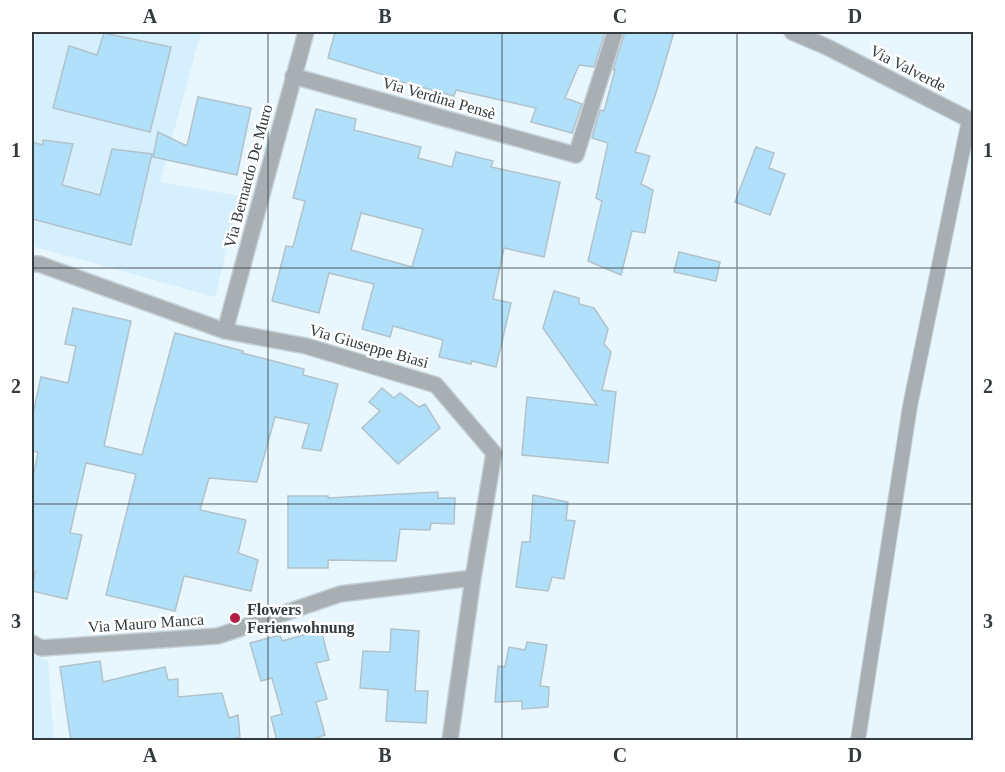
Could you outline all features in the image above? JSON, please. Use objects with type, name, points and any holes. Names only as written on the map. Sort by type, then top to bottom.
[{"type":"street","name":"Via Bernardo De Muro","points":[[225,331],[306,32]]},
{"type":"street","name":"Via Verdina Pensè","points":[[293,76],[576,155],[615,32]]},
{"type":"street","name":"Via Valverde","points":[[792,32],[827,47],[971,121]]},
{"type":"street","name":"Via Giuseppe Biasi","points":[[32,264],[39,264],[225,331],[306,346],[436,385],[494,453],[473,578],[450,741]]},
{"type":"street","name":"Via Mauro Manca","points":[[32,643],[41,648],[218,636],[340,594],[473,578]]},
{"type":"lane","points":[[858,741],[910,406],[971,121]]},
{"type":"shaded area","points":[[36,32],[201,32],[160,182],[240,196],[215,297],[32,246],[32,54]]},
{"type":"shaded area","points":[[32,655],[48,661],[54,740],[32,740]]},
{"type":"building","points":[[335,32],[605,32],[594,67],[579,65],[565,98],[582,104],[572,133],[531,122],[536,108],[456,90],[454,96],[384,77],[384,75],[328,58]]},
{"type":"building","points":[[625,32],[674,32],[635,152],[650,156],[641,184],[653,190],[645,233],[632,231],[621,275],[588,261],[602,201],[596,198],[608,143],[592,138],[600,110],[604,111],[615,70],[613,70]]},
{"type":"building","points":[[104,33],[171,47],[150,132],[53,108],[69,46],[97,55]]},
{"type":"building","points":[[198,97],[251,108],[237,175],[153,157],[158,132],[187,146]]},
{"type":"building","points":[[316,109],[356,119],[354,130],[421,147],[418,158],[452,167],[456,152],[493,161],[491,167],[560,182],[544,257],[504,248],[493,299],[511,303],[496,367],[439,357],[443,340],[393,326],[390,337],[362,329],[374,284],[329,273],[319,313],[272,301],[286,246],[293,247],[305,201],[293,198]],"holes":[[[361,213],[423,229],[412,267],[351,250]]]},
{"type":"building","points":[[43,140],[73,144],[62,185],[100,195],[112,149],[152,154],[131,245],[32,219],[32,142],[43,145]]},
{"type":"building","points":[[756,147],[774,153],[769,168],[785,174],[770,215],[735,202]]},
{"type":"building","points":[[679,252],[720,262],[716,281],[674,272]]},
{"type":"building","points":[[554,291],[579,298],[579,304],[594,308],[608,329],[604,344],[611,352],[602,390],[616,392],[608,463],[522,455],[527,397],[597,405],[543,328]]},
{"type":"building","points":[[73,308],[131,321],[104,446],[142,455],[175,333],[304,369],[303,375],[338,384],[321,451],[302,448],[309,424],[275,417],[257,482],[209,478],[200,510],[246,520],[238,553],[258,560],[251,591],[184,576],[175,611],[106,595],[136,474],[86,463],[70,533],[82,535],[67,599],[32,591],[35,571],[32,570],[32,482],[38,452],[32,451],[32,418],[41,377],[68,383],[76,346],[65,344]]},
{"type":"building","points":[[382,388],[394,398],[400,393],[419,407],[425,404],[440,428],[398,464],[362,428],[380,411],[369,402]]},
{"type":"building","points":[[438,492],[438,498],[455,498],[454,524],[431,523],[430,530],[400,529],[396,561],[328,560],[328,568],[288,568],[288,496],[328,496],[328,498]]},
{"type":"building","points":[[533,495],[568,502],[566,520],[575,521],[564,579],[552,577],[548,591],[516,587],[522,542],[530,542]]},
{"type":"building","points":[[391,629],[419,631],[415,691],[428,691],[426,723],[386,721],[388,690],[360,688],[363,651],[390,652]]},
{"type":"building","points":[[321,630],[329,660],[316,663],[327,699],[316,702],[325,735],[307,741],[277,741],[271,717],[282,714],[272,678],[261,681],[250,643],[280,635],[282,641]]},
{"type":"building","points":[[527,642],[547,645],[540,686],[549,687],[548,707],[522,709],[522,701],[495,702],[498,666],[505,667],[509,647],[525,650]]},
{"type":"building","points":[[100,661],[103,682],[165,667],[168,680],[178,679],[178,697],[222,693],[229,718],[238,715],[240,737],[224,741],[71,741],[60,667]]},
{"type":"place","name":"Flowers Ferienwohnung","points":[[235,618]]}]
